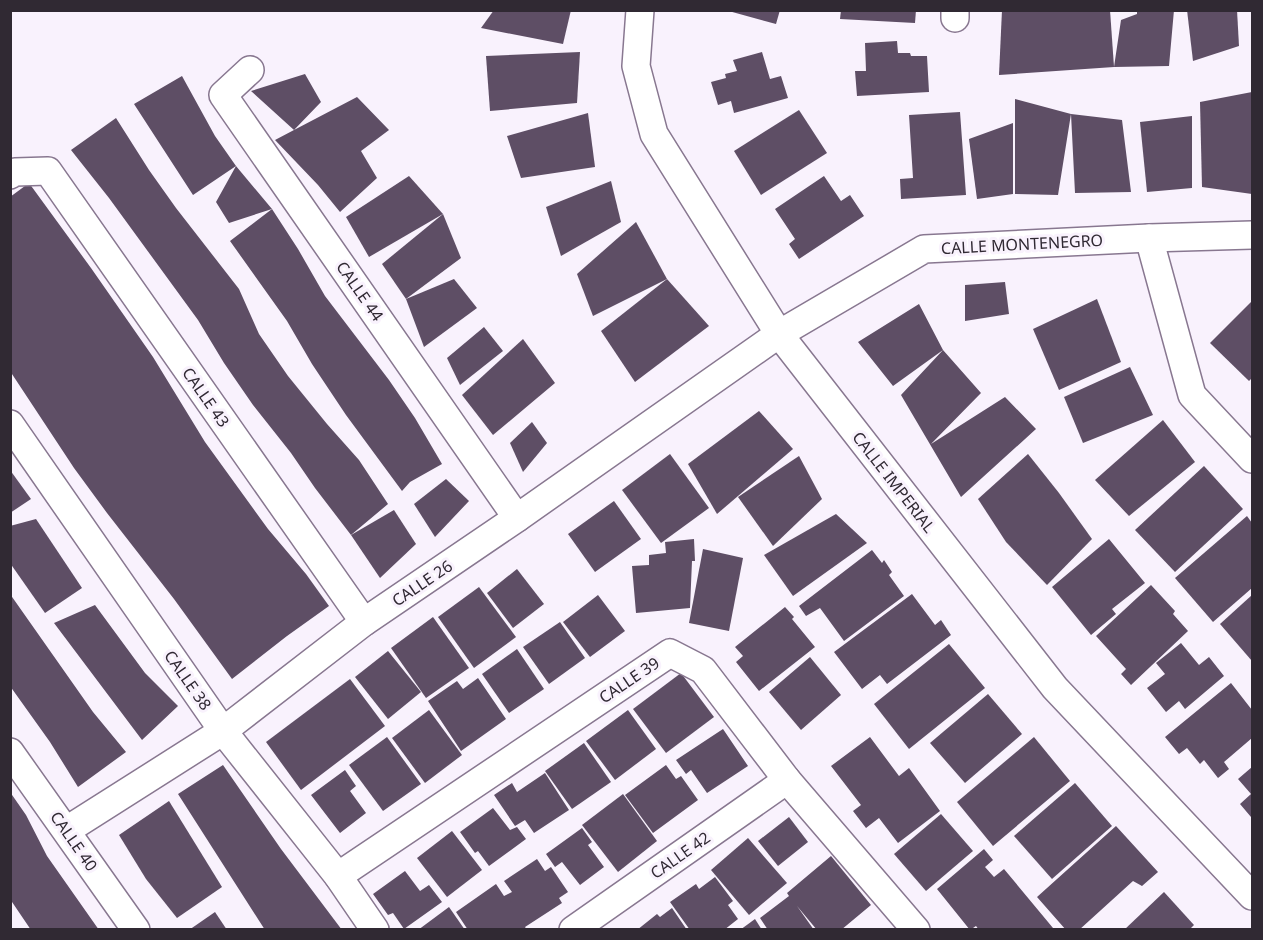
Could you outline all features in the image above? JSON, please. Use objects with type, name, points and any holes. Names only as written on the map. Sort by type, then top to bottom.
[{"type":"street","name":"CALLE IMPERIAL","points":[[640,10],[636,66],[654,134],[778,334],[1055,688],[1252,896]]},
{"type":"street","name":"CALLE 44","points":[[250,70],[223,95],[517,518]]},
{"type":"street","name":"CALLE 43","points":[[10,175],[15,172],[48,171],[364,622]]},
{"type":"street","name":"CALLE MONTENEGRO","points":[[778,334],[924,249],[1252,235]]},
{"type":"street","points":[[1149,238],[1192,395],[1252,459]]},
{"type":"street","name":"CALLE 26","points":[[66,830],[223,731],[364,622],[517,518],[778,334]]},
{"type":"street","name":"CALLE 38","points":[[10,424],[223,731],[338,876],[375,930]]},
{"type":"street","name":"CALLE 39","points":[[338,876],[670,653],[703,670],[787,780],[904,926]]},
{"type":"street","name":"CALLE 40","points":[[10,752],[136,930]]},
{"type":"street","name":"CALLE 42","points":[[573,930],[787,780]]},
{"type":"building","points":[[494,10],[571,10],[563,44],[481,28]]},
{"type":"building","points":[[725,10],[780,10],[776,24]]},
{"type":"building","points":[[841,10],[916,10],[915,23],[840,19]]},
{"type":"building","points":[[1002,10],[1110,10],[1114,67],[999,75]]},
{"type":"building","points":[[1137,10],[1174,10],[1169,66],[1114,67],[1121,20],[1137,14]]},
{"type":"building","points":[[1187,10],[1237,10],[1239,46],[1193,61]]},
{"type":"building","points":[[897,41],[898,53],[927,56],[929,92],[857,96],[855,71],[866,71],[865,43]]},
{"type":"building","points":[[580,52],[577,103],[490,111],[486,56]]},
{"type":"building","points":[[762,52],[770,79],[781,76],[788,98],[734,113],[731,101],[718,105],[711,82],[726,78],[725,74],[737,71],[733,60]]},
{"type":"building","points":[[305,74],[321,102],[294,130],[251,91]]},
{"type":"building","points":[[182,76],[215,136],[236,166],[193,195],[134,104]]},
{"type":"building","points":[[1252,92],[1252,194],[1202,187],[1200,102]]},
{"type":"building","points":[[357,97],[389,130],[361,151],[377,178],[340,212],[275,140]]},
{"type":"building","points":[[1015,99],[1071,114],[1058,195],[1015,194]]},
{"type":"building","points":[[799,110],[827,153],[761,195],[734,151]]},
{"type":"building","points":[[960,112],[966,195],[901,199],[900,179],[913,178],[909,115]]},
{"type":"building","points":[[588,113],[595,167],[521,178],[507,136]]},
{"type":"building","points":[[1071,114],[1122,120],[1131,192],[1075,193]]},
{"type":"building","points":[[1192,116],[1192,188],[1147,192],[1140,122]]},
{"type":"building","points":[[116,118],[176,208],[239,289],[259,334],[288,376],[359,460],[388,504],[351,535],[253,405],[198,320],[71,150]]},
{"type":"building","points":[[1013,123],[1013,194],[977,199],[969,139]]},
{"type":"building","points":[[236,166],[272,209],[229,223],[216,202]]},
{"type":"building","points":[[409,176],[443,214],[369,257],[346,217]]},
{"type":"building","points":[[824,176],[841,201],[850,195],[864,216],[799,259],[789,244],[795,239],[775,209]]},
{"type":"building","points":[[611,181],[621,222],[561,256],[546,207]]},
{"type":"building","points":[[29,183],[153,357],[205,442],[268,529],[306,574],[329,606],[232,679],[74,468],[10,371],[10,197]]},
{"type":"building","points":[[272,209],[325,296],[389,380],[442,464],[410,482],[402,491],[346,415],[287,321],[230,241]]},
{"type":"building","points":[[443,214],[461,258],[406,299],[382,264]]},
{"type":"building","points":[[636,222],[667,279],[593,316],[577,274]]},
{"type":"building","points":[[454,279],[477,308],[424,347],[406,299]]},
{"type":"building","points":[[667,279],[709,326],[635,382],[601,331]]},
{"type":"building","points":[[1005,282],[1009,314],[965,321],[965,285]]},
{"type":"building","points":[[1097,299],[1121,362],[1059,390],[1033,329]]},
{"type":"building","points":[[1252,301],[1252,378],[1249,381],[1210,343]]},
{"type":"building","points":[[919,304],[943,350],[893,386],[858,342]]},
{"type":"building","points":[[484,327],[503,351],[460,385],[447,358]]},
{"type":"building","points":[[523,339],[555,383],[493,435],[462,395]]},
{"type":"building","points":[[943,350],[981,393],[931,444],[1005,397],[1036,429],[961,497],[901,395]]},
{"type":"building","points":[[1130,367],[1153,415],[1083,443],[1064,397]]},
{"type":"building","points":[[759,411],[793,449],[717,514],[688,464]]},
{"type":"building","points":[[1163,420],[1195,462],[1129,516],[1095,480]]},
{"type":"building","points":[[532,422],[547,443],[523,472],[510,443]]},
{"type":"building","points":[[670,454],[709,508],[661,543],[622,490]]},
{"type":"building","points":[[1028,454],[1092,539],[1047,585],[1006,542],[978,499]]},
{"type":"building","points":[[799,456],[822,499],[773,546],[738,497]]},
{"type":"building","points":[[1204,466],[1243,509],[1175,572],[1135,530]]},
{"type":"building","points":[[10,470],[31,499],[10,513]]},
{"type":"building","points":[[446,479],[469,501],[435,537],[414,504]]},
{"type":"building","points":[[614,501],[641,539],[595,572],[568,534]]},
{"type":"building","points":[[394,510],[416,544],[380,578],[351,535]]},
{"type":"building","points":[[836,514],[867,543],[793,596],[764,555]]},
{"type":"building","points":[[1247,516],[1252,523],[1252,588],[1213,622],[1175,578]]},
{"type":"building","points":[[36,519],[82,588],[45,613],[10,563],[10,526]]},
{"type":"building","points":[[694,539],[695,561],[692,561],[690,608],[636,613],[632,566],[649,565],[649,555],[666,553],[665,542]]},
{"type":"building","points":[[1109,539],[1145,583],[1112,609],[1116,614],[1091,635],[1052,587]]},
{"type":"building","points":[[703,549],[743,558],[729,631],[689,623]]},
{"type":"building","points":[[872,550],[882,563],[884,560],[892,572],[889,575],[904,596],[844,641],[820,608],[806,616],[799,606]]},
{"type":"building","points":[[517,569],[544,604],[513,628],[487,593]]},
{"type":"building","points":[[1151,585],[1175,611],[1173,614],[1188,631],[1131,685],[1121,674],[1126,669],[1096,636]]},
{"type":"building","points":[[479,587],[516,637],[474,668],[438,617]]},
{"type":"building","points":[[10,594],[93,712],[126,752],[78,787],[50,742],[10,686]]},
{"type":"building","points":[[912,594],[935,625],[941,620],[951,635],[887,684],[880,675],[862,689],[834,652]]},
{"type":"building","points":[[598,595],[625,631],[590,657],[563,622]]},
{"type":"building","points":[[1252,595],[1252,661],[1220,624]]},
{"type":"building","points":[[95,605],[145,673],[178,706],[142,740],[54,623]]},
{"type":"building","points":[[785,607],[815,647],[759,691],[736,662],[743,656],[735,647]]},
{"type":"building","points":[[433,617],[469,668],[426,698],[391,648]]},
{"type":"building","points":[[560,622],[585,658],[549,684],[523,647]]},
{"type":"building","points":[[1181,643],[1199,665],[1209,657],[1224,676],[1185,709],[1179,701],[1166,712],[1147,688],[1165,674],[1156,663]]},
{"type":"building","points":[[949,644],[985,688],[909,749],[874,704]]},
{"type":"building","points":[[517,649],[544,689],[509,713],[482,674]]},
{"type":"building","points":[[388,651],[421,692],[388,719],[355,677]]},
{"type":"building","points":[[810,657],[841,695],[801,730],[769,692]]},
{"type":"building","points":[[681,673],[714,717],[666,753],[633,709]]},
{"type":"building","points":[[478,678],[506,719],[461,751],[428,701],[457,681],[463,689]]},
{"type":"building","points":[[350,679],[385,726],[301,790],[266,742]]},
{"type":"building","points":[[1231,683],[1252,710],[1252,738],[1224,762],[1229,769],[1218,778],[1204,760],[1200,764],[1187,748],[1179,754],[1165,737]]},
{"type":"building","points":[[988,694],[1022,734],[965,783],[930,743]]},
{"type":"building","points":[[429,710],[462,755],[425,783],[392,738]]},
{"type":"building","points":[[628,710],[656,749],[615,780],[586,741]]},
{"type":"building","points":[[723,729],[748,766],[707,793],[691,770],[686,774],[676,760]]},
{"type":"building","points":[[387,737],[421,784],[383,811],[349,765]]},
{"type":"building","points":[[870,737],[899,776],[909,768],[940,811],[898,843],[879,818],[866,828],[853,811],[861,805],[831,766]]},
{"type":"building","points":[[1034,737],[1070,781],[993,846],[957,802]]},
{"type":"building","points":[[584,743],[611,782],[572,809],[545,771]]},
{"type":"building","points":[[223,765],[281,849],[342,930],[265,930],[178,794]]},
{"type":"building","points":[[666,765],[676,779],[681,776],[698,800],[653,833],[625,795]]},
{"type":"building","points":[[1252,767],[1251,817],[1240,804],[1251,794],[1238,779]]},
{"type":"building","points":[[345,770],[356,786],[350,791],[366,813],[340,833],[311,795]]},
{"type":"building","points":[[545,773],[569,810],[534,833],[525,820],[515,826],[494,795],[512,783],[517,792]]},
{"type":"building","points":[[1075,783],[1112,826],[1052,879],[1014,836]]},
{"type":"building","points":[[10,792],[26,815],[47,856],[99,930],[31,930],[10,899]]},
{"type":"building","points":[[623,794],[657,841],[618,872],[582,825]]},
{"type":"building","points":[[169,801],[222,887],[177,918],[146,879],[119,835]]},
{"type":"building","points":[[493,808],[510,830],[517,827],[526,839],[489,866],[478,851],[475,853],[460,832]]},
{"type":"building","points":[[941,814],[973,851],[926,891],[894,854]]},
{"type":"building","points":[[789,817],[808,842],[778,866],[758,841]]},
{"type":"building","points":[[1116,826],[1158,872],[1142,886],[1133,881],[1079,930],[1066,930],[1037,897]]},
{"type":"building","points":[[582,828],[592,842],[588,845],[604,867],[580,885],[562,862],[555,867],[546,854]]},
{"type":"building","points":[[452,831],[482,870],[447,897],[417,858]]},
{"type":"building","points":[[748,838],[787,883],[749,915],[711,870]]},
{"type":"building","points":[[984,849],[993,860],[985,867],[994,877],[1004,869],[1053,928],[1052,930],[979,930],[976,926],[970,930],[937,889]]},
{"type":"building","points":[[831,856],[871,905],[841,930],[817,930],[797,906],[814,930],[768,930],[760,918],[789,896],[787,893]]},
{"type":"building","points":[[537,859],[545,871],[551,867],[568,892],[559,898],[562,903],[525,927],[527,930],[468,930],[456,912],[496,884],[504,896],[512,892],[504,881]]},
{"type":"building","points":[[405,871],[420,891],[429,885],[442,902],[404,929],[393,913],[388,915],[373,894]]},
{"type":"building","points":[[715,877],[733,901],[728,905],[738,919],[724,930],[690,930],[670,902],[696,884],[699,889]]},
{"type":"building","points":[[1164,892],[1194,925],[1189,930],[1124,930]]},
{"type":"building","points":[[449,907],[465,930],[418,930]]},
{"type":"building","points":[[672,908],[687,930],[637,930],[657,914],[660,917]]},
{"type":"building","points":[[215,912],[227,930],[189,930]]},
{"type":"building","points":[[755,919],[762,930],[740,930]]}]
